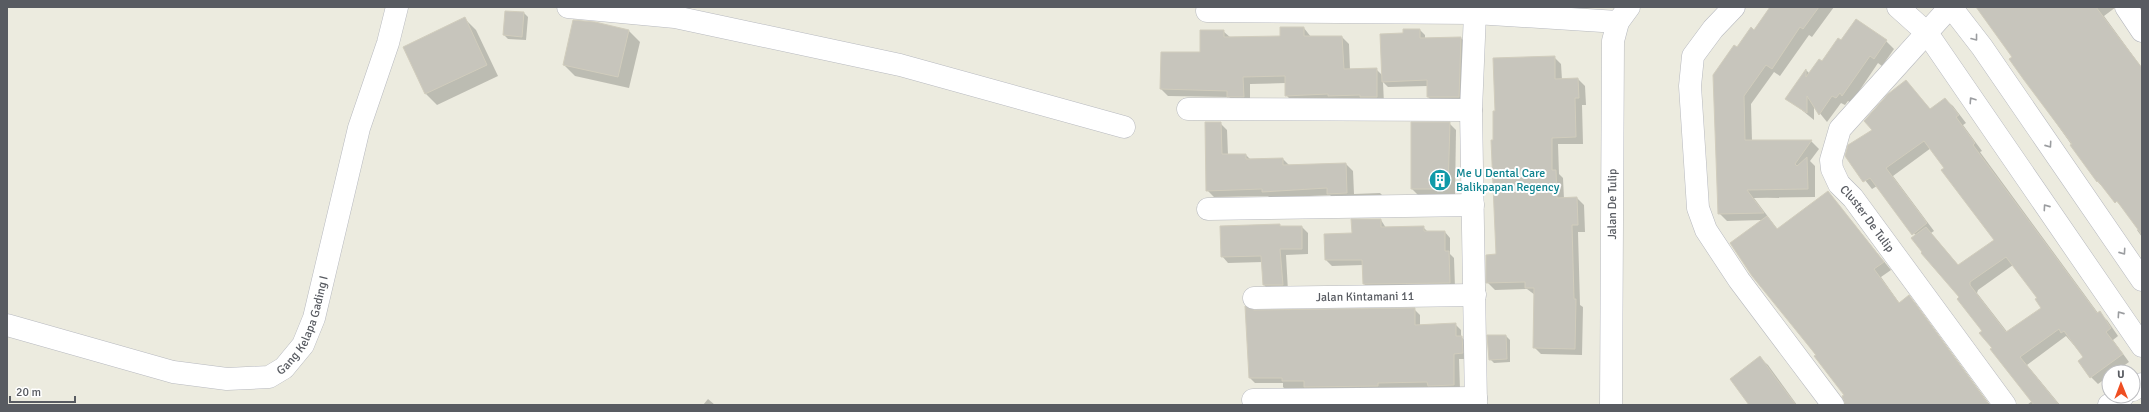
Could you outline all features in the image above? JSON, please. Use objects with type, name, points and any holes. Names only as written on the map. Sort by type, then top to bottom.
[{"type":"street","name":"Gang Kelapa Gading I","points":[[7,325],[173,372],[227,379],[269,377],[284,368],[303,345],[314,318],[359,128],[388,43],[397,7]]},
{"type":"street","points":[[568,7],[675,17],[900,65],[1124,127]]},
{"type":"street","points":[[1734,7],[1713,29],[1694,56],[1690,86],[1698,208],[1706,230],[1740,280],[1833,405]]},
{"type":"street","points":[[1898,7],[1927,33],[2142,346]]},
{"type":"street","name":"Cluster De Tulip","points":[[2005,405],[1853,198],[1839,184],[1832,169],[1831,160],[1840,128],[1950,7],[1982,47],[2142,280]]},
{"type":"street","points":[[2126,7],[2142,31]]},
{"type":"street","points":[[1207,11],[1475,13],[1623,12]]},
{"type":"street","name":"Jalan De Tulip","points":[[1611,405],[1613,41],[1623,12]]},
{"type":"street","points":[[1252,400],[1476,402],[1471,110],[1475,13]]},
{"type":"street","points":[[1188,109],[1471,110]]},
{"type":"street","points":[[1208,209],[1473,205]]},
{"type":"street","name":"Jalan Kintamani 11","points":[[1254,298],[1475,295]]},
{"type":"building","points":[[1770,7],[1819,7],[1803,29],[1800,27],[1772,69],[1766,65],[1744,96],[1745,140],[1812,140],[1795,164],[1797,166],[1807,157],[1808,189],[1747,190],[1764,213],[1718,214],[1713,75],[1734,45],[1737,47],[1751,27],[1754,30]]},
{"type":"building","points":[[1976,7],[2096,7],[2142,68],[2142,235],[2117,201],[2115,203],[2098,181],[2097,182],[2070,145],[2072,144],[2009,59],[2012,57]]},
{"type":"building","points":[[505,11],[524,12],[522,37],[503,35]]},
{"type":"building","points":[[465,17],[487,65],[425,94],[403,47]]},
{"type":"building","points":[[1856,19],[1887,40],[1874,59],[1870,56],[1842,96],[1840,93],[1836,98],[1832,96],[1819,115],[1807,96],[1807,113],[1785,99],[1806,69],[1806,77],[1819,59],[1822,61],[1838,38],[1841,40]]},
{"type":"building","points":[[573,20],[595,22],[629,30],[618,77],[563,65]]},
{"type":"building","points":[[1280,27],[1304,27],[1304,36],[1342,36],[1344,69],[1377,68],[1377,97],[1360,97],[1360,95],[1328,96],[1328,94],[1285,96],[1285,76],[1243,77],[1244,97],[1227,97],[1227,91],[1160,89],[1161,52],[1200,52],[1200,30],[1224,30],[1224,37],[1280,36]]},
{"type":"building","points":[[1403,29],[1420,29],[1420,38],[1461,37],[1459,97],[1427,97],[1427,80],[1382,82],[1380,34],[1403,33]]},
{"type":"building","points":[[1555,56],[1555,79],[1578,78],[1579,98],[1575,98],[1576,137],[1552,138],[1552,170],[1556,170],[1557,198],[1577,197],[1578,225],[1572,225],[1574,299],[1576,299],[1575,349],[1533,348],[1534,288],[1525,288],[1525,282],[1486,283],[1486,255],[1496,254],[1491,140],[1493,140],[1493,111],[1495,111],[1493,58]]},
{"type":"building","points":[[1906,80],[1930,109],[1945,98],[1959,115],[1956,117],[1975,143],[1973,145],[2097,313],[2100,311],[2111,328],[2106,332],[2123,354],[2109,364],[2101,364],[2101,370],[2090,378],[2078,361],[2083,357],[2064,331],[2061,333],[2059,329],[2020,357],[2059,405],[2034,405],[1990,349],[1992,348],[1979,333],[1982,331],[1957,299],[1959,297],[1921,253],[1922,252],[1911,238],[1926,227],[1958,265],[1994,240],[1941,170],[1944,168],[1924,141],[1886,168],[1927,223],[1912,235],[1870,178],[1863,182],[1845,156],[1848,145],[1872,130],[1864,121],[1888,94]],"holes":[[[2006,257],[2037,298],[2035,299],[2041,308],[2006,332],[1970,285],[1970,282]]]},
{"type":"building","points":[[1205,122],[1221,122],[1222,154],[1246,154],[1246,159],[1283,158],[1283,165],[1346,163],[1347,193],[1327,194],[1327,188],[1262,192],[1262,189],[1206,191]]},
{"type":"building","points":[[1411,122],[1450,122],[1448,189],[1411,189]]},
{"type":"building","points":[[1828,191],[1884,262],[1874,269],[1899,303],[1909,295],[1989,405],[1845,405],[1842,396],[1844,395],[1814,356],[1816,355],[1752,276],[1730,243],[1767,216],[1777,229]]},
{"type":"building","points":[[1351,219],[1381,219],[1381,227],[1424,226],[1424,231],[1445,231],[1445,251],[1449,251],[1450,283],[1363,284],[1362,260],[1325,260],[1324,234],[1352,233]]},
{"type":"building","points":[[1280,224],[1280,226],[1302,226],[1302,249],[1280,249],[1283,285],[1263,285],[1261,256],[1221,257],[1220,226]]},
{"type":"building","points":[[1245,306],[1254,310],[1415,308],[1415,325],[1456,323],[1456,336],[1462,336],[1463,353],[1454,354],[1454,385],[1428,386],[1427,382],[1378,383],[1378,386],[1304,387],[1304,381],[1282,381],[1282,378],[1249,378]]},
{"type":"building","points":[[1487,335],[1506,335],[1507,359],[1489,360]]},
{"type":"building","points":[[1760,356],[1796,405],[1749,405],[1730,379]]},
{"type":"place","name":"Me U Dental Care Balikpapan Regency","points":[[1440,180]]}]
